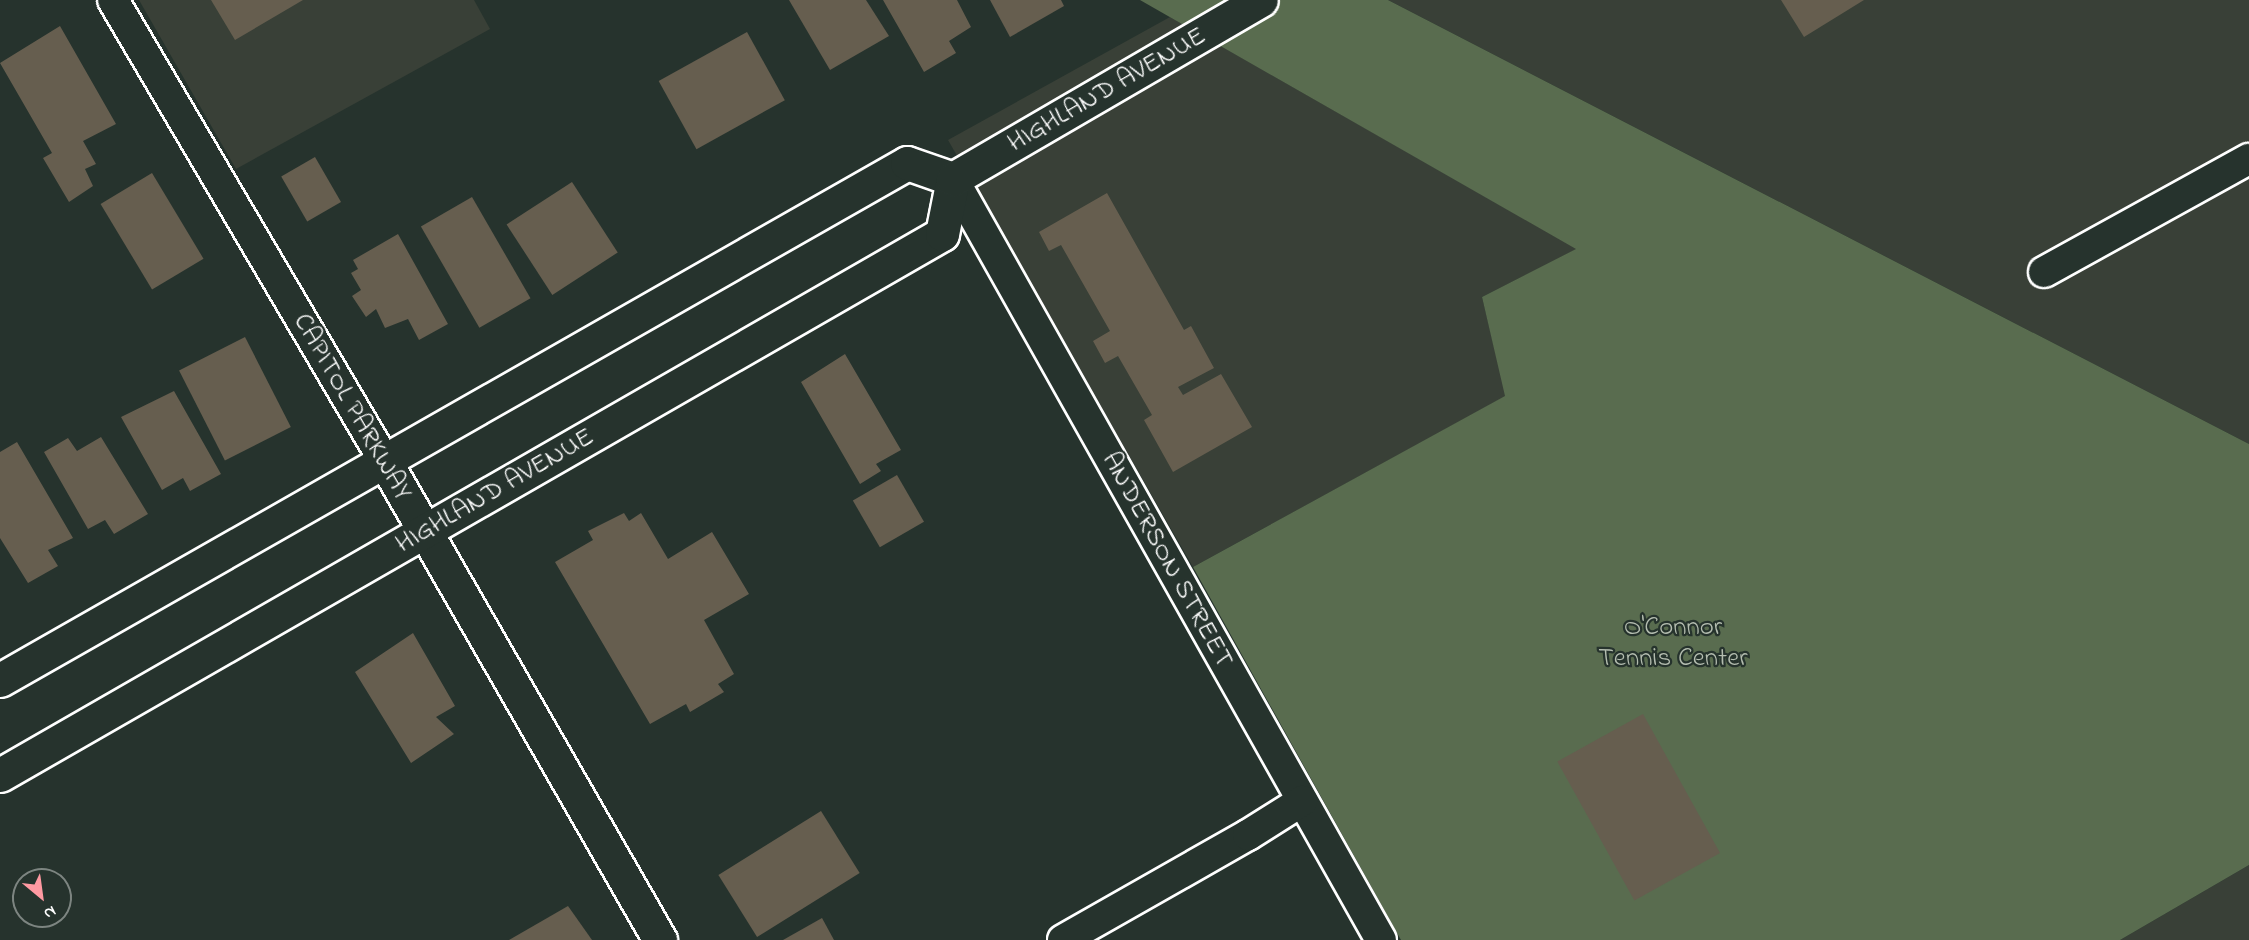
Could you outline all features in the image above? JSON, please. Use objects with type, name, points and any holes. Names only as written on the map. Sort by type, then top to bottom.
[{"type":"main road","name":"HIGHLAND AVENUE","points":[[0,775],[942,234],[953,179],[1261,0]]},
{"type":"main road","points":[[0,680],[907,163],[953,179]]},
{"type":"main road","name":"CAPITOL PARKWAY","points":[[384,460],[660,940]]},
{"type":"street","name":"CAPITOL PARKWAY","points":[[113,0],[384,460]]},
{"type":"street","points":[[2044,272],[2249,159]]},
{"type":"street","name":"ANDERSON STREET","points":[[953,179],[1381,940]]},
{"type":"street","points":[[1063,940],[1248,835],[1302,801]]},
{"type":"shaded area","points":[[139,0],[474,0],[490,29],[236,169]]},
{"type":"shaded area","points":[[1388,0],[2249,0],[2249,444]]},
{"type":"shaded area","points":[[1170,17],[1577,249],[1482,297],[1506,396],[1193,567],[948,140]]},
{"type":"shaded area","points":[[2249,865],[2249,940],[2120,940]]},
{"type":"green space","name":"O'Connor Tennis Center","points":[[1140,0],[1388,0],[2249,444],[2249,865],[2120,940],[1401,940],[1193,567],[1505,396],[1482,297],[1576,249]]},
{"type":"building","points":[[211,0],[303,0],[235,40]]},
{"type":"building","points":[[789,0],[866,0],[889,36],[830,70]]},
{"type":"building","points":[[883,0],[957,0],[971,27],[949,41],[956,53],[924,72]]},
{"type":"building","points":[[990,0],[1061,0],[1064,6],[1010,37]]},
{"type":"building","points":[[1781,0],[1864,0],[1804,37]]},
{"type":"building","points":[[60,26],[116,124],[83,141],[96,164],[85,169],[93,186],[69,202],[43,158],[52,153],[0,63]]},
{"type":"building","points":[[747,32],[785,100],[696,149],[659,81]]},
{"type":"building","points":[[315,157],[341,202],[307,222],[281,177]]},
{"type":"building","points":[[152,173],[204,259],[152,290],[101,204]]},
{"type":"building","points":[[572,182],[618,252],[552,295],[507,224]]},
{"type":"building","points":[[1107,193],[1184,330],[1191,326],[1214,368],[1178,387],[1183,395],[1221,374],[1252,427],[1173,472],[1144,420],[1152,415],[1118,356],[1105,363],[1093,341],[1110,331],[1061,245],[1049,251],[1039,232]]},
{"type":"building","points":[[472,197],[530,298],[479,328],[421,226]]},
{"type":"building","points":[[398,234],[448,324],[419,340],[408,319],[385,328],[376,309],[366,317],[352,296],[361,290],[351,273],[358,269],[353,260]]},
{"type":"building","points":[[245,337],[291,427],[225,461],[179,371]]},
{"type":"building","points":[[845,354],[901,450],[876,464],[881,471],[860,484],[801,382]]},
{"type":"building","points":[[174,391],[221,474],[190,491],[183,478],[162,490],[121,417]]},
{"type":"building","points":[[101,437],[148,514],[114,534],[105,520],[88,529],[44,452],[68,438],[77,451]]},
{"type":"building","points":[[17,442],[73,538],[48,550],[58,566],[28,583],[0,538],[0,452]]},
{"type":"building","points":[[897,475],[924,522],[880,547],[853,500]]},
{"type":"building","points":[[624,513],[629,521],[641,513],[668,559],[712,532],[749,594],[704,620],[734,674],[718,684],[724,692],[690,712],[686,704],[650,724],[555,562],[593,540],[588,531]]},
{"type":"building","points":[[413,633],[455,706],[436,717],[454,734],[411,763],[355,672]]},
{"type":"building","points":[[1643,714],[1720,853],[1634,901],[1557,762]]},
{"type":"building","points":[[821,811],[860,873],[757,937],[718,875]]},
{"type":"building","points":[[568,906],[592,940],[509,940]]},
{"type":"building","points":[[822,918],[834,940],[783,940]]}]
